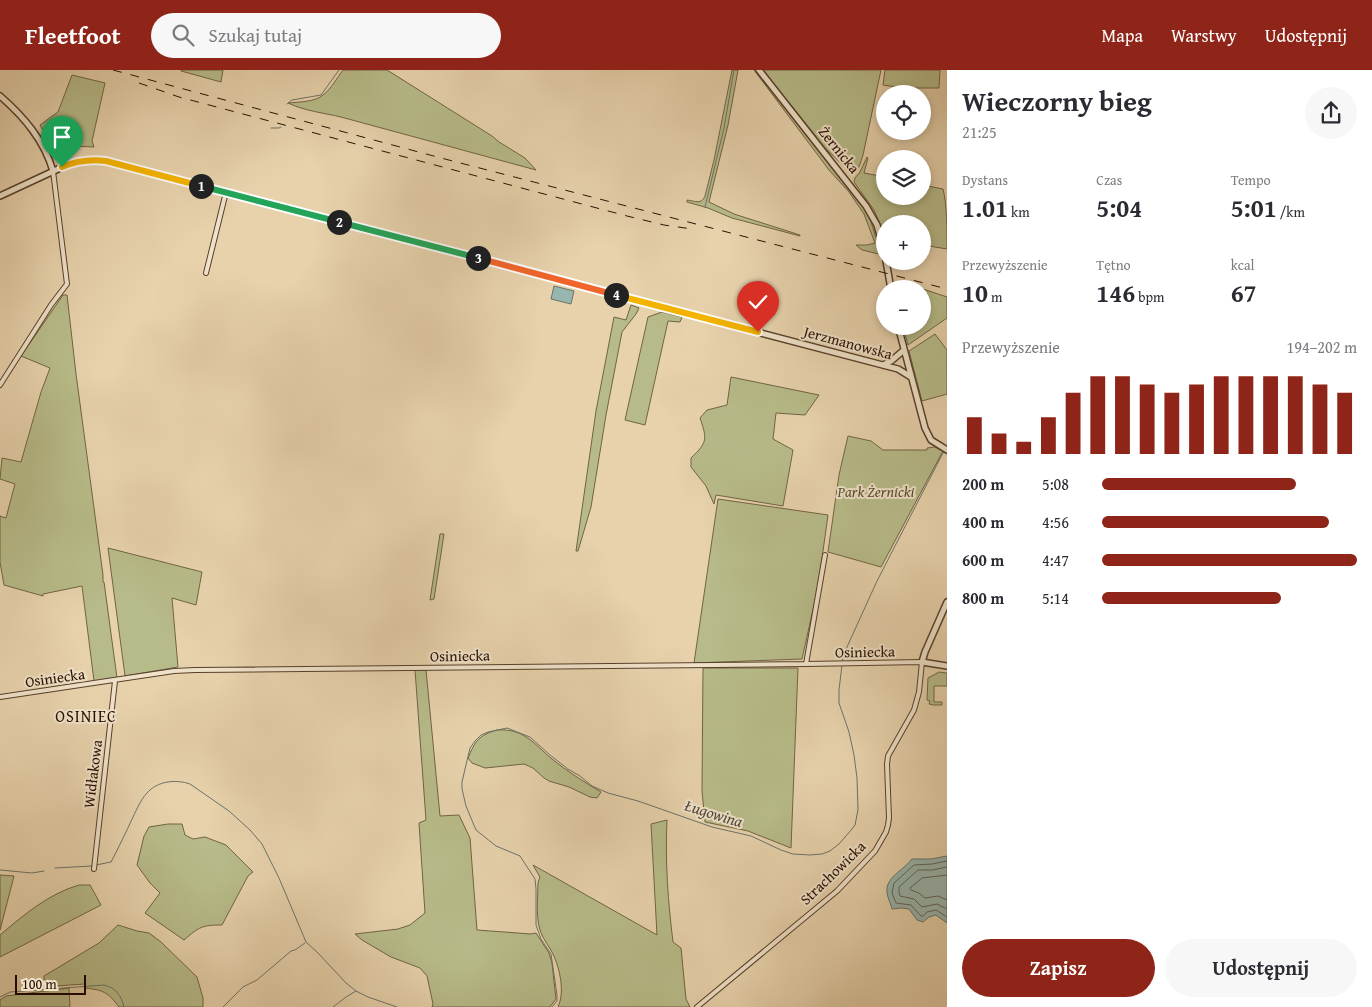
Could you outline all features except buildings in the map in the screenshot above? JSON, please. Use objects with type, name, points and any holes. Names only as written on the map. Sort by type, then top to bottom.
[{"type":"street","name":"Żernicka","points":[[759,70],[866,206],[876,223]]},
{"type":"street","points":[[0,96],[22,116],[35,132],[53,171],[67,284],[51,305],[0,385]]},
{"type":"street","name":"Jerzmanowska","points":[[0,196],[71,163],[91,160],[106,161],[882,365],[902,371],[911,377]]},
{"type":"street","points":[[206,273],[226,192]]},
{"type":"street","points":[[900,335],[927,434],[931,440],[947,450]]},
{"type":"street","points":[[882,365],[891,361],[904,350]]},
{"type":"street","points":[[806,664],[826,555]]},
{"type":"street","name":"Strachowicka","points":[[697,1007],[837,891],[882,841],[886,832],[888,818],[888,756],[914,710],[920,692],[922,662],[925,652],[947,602]]},
{"type":"street","points":[[922,662],[947,666]]},
{"type":"street","name":"Osiniecka","points":[[0,697],[174,671],[220,669],[922,662]]},
{"type":"street","name":"Widłakowa","points":[[94,869],[115,680]]},
{"type":"green space","points":[[181,70],[223,70],[221,82]]},
{"type":"green space","points":[[343,70],[387,70],[525,158],[536,170],[341,117],[308,110],[288,103],[307,101],[320,97],[329,90]]},
{"type":"green space","points":[[732,70],[738,70],[728,125],[709,202],[734,214],[800,236],[732,218],[687,202],[687,200],[702,201],[705,196]]},
{"type":"green space","points":[[754,70],[756,70],[860,201],[872,220],[876,238],[876,253],[862,250],[856,245],[875,243],[864,214],[849,192],[829,170]]},
{"type":"green space","points":[[763,70],[881,70],[878,85],[876,85],[876,94],[859,167],[847,169],[826,149]]},
{"type":"green space","points":[[885,70],[940,70],[939,88],[931,88],[931,85],[883,85]]},
{"type":"green space","points":[[72,75],[105,83],[92,141],[94,147],[51,145],[40,125],[58,112]]},
{"type":"green space","points":[[867,157],[864,173],[876,175],[876,205],[931,205],[931,187],[943,189],[946,210],[947,249],[931,246],[931,215],[876,215],[854,182]]},
{"type":"green space","points":[[931,292],[947,297],[947,318],[931,329]]},
{"type":"green space","points":[[63,295],[67,295],[117,678],[94,681],[82,586],[43,594],[43,596],[4,585],[0,562],[0,516],[6,518],[15,484],[0,479],[2,458],[21,462],[41,392],[50,368],[21,356]]},
{"type":"green space","points":[[631,305],[639,308],[622,332],[591,507],[578,551],[576,551],[596,411],[614,317],[626,320]]},
{"type":"green space","points":[[662,312],[682,317],[680,322],[668,321],[645,425],[625,420],[648,317]]},
{"type":"green space","points":[[935,334],[947,350],[947,394],[922,401],[909,351]]},
{"type":"green space","points":[[905,335],[922,335],[908,345]]},
{"type":"green space","points":[[731,377],[819,395],[805,415],[776,413],[773,439],[793,450],[783,506],[716,495],[714,504],[706,486],[691,467],[691,458],[701,448],[705,436],[700,418],[707,410],[727,405]]},
{"type":"green space","name":"Park Żernicki","points":[[848,436],[871,441],[883,450],[927,450],[927,448],[935,447],[943,451],[881,567],[828,552],[839,475]]},
{"type":"green space","points":[[718,499],[828,515],[818,587],[802,659],[694,663]]},
{"type":"green space","points":[[440,534],[444,534],[434,599],[430,600]]},
{"type":"green space","points":[[108,548],[202,572],[196,605],[172,598],[178,667],[125,676]]},
{"type":"green space","points":[[703,668],[798,668],[791,848],[748,831],[705,822],[702,791]]},
{"type":"green space","points":[[415,670],[426,670],[440,816],[459,815],[470,838],[477,930],[536,933],[549,953],[552,963],[556,999],[550,1007],[432,1007],[427,976],[420,968],[391,957],[355,934],[398,929],[410,925],[425,913],[419,823],[426,820]]},
{"type":"green space","points":[[939,672],[947,673],[947,686],[934,686],[934,702],[942,702],[942,705],[933,705],[929,704],[930,701],[927,700],[928,678]]},
{"type":"green space","points":[[497,730],[522,734],[564,768],[601,792],[597,798],[590,797],[569,787],[549,781],[533,768],[524,764],[485,768],[472,763],[468,758],[478,739]]},
{"type":"green space","points":[[667,820],[667,881],[673,942],[681,948],[686,999],[690,1007],[558,1007],[561,994],[560,973],[539,926],[537,905],[540,877],[533,865],[657,935],[651,824]]},
{"type":"green space","points":[[182,824],[185,835],[193,839],[205,837],[226,845],[253,872],[248,876],[222,925],[201,928],[184,940],[145,913],[160,893],[137,865],[144,836],[149,827]]},
{"type":"green space","points":[[0,875],[14,876],[0,930]]},
{"type":"green space","points":[[79,885],[90,885],[101,905],[0,957],[0,935],[27,913],[47,900]]},
{"type":"green space","points":[[118,925],[149,933],[161,942],[197,977],[203,998],[203,1007],[119,1007],[108,995],[101,991],[85,988],[85,984],[55,986],[44,980],[44,976],[99,943]]},
{"type":"green space","points":[[69,988],[70,1007],[0,1007],[0,1000],[6,996]]},
{"type":"water","points":[[554,286],[574,291],[571,304],[551,299]]},
{"type":"water","points":[[947,856],[947,923],[936,915],[929,917],[923,922],[917,920],[909,909],[892,909],[887,895],[887,887],[895,874],[912,859],[931,859]]},
{"type":"waterway","points":[[287,104],[292,100],[321,95],[339,70]]},
{"type":"waterway","points":[[705,207],[724,128],[734,70]]},
{"type":"waterway","points":[[271,128],[281,127]]},
{"type":"waterway","name":"Ługowina","points":[[842,661],[877,581],[944,451]]},
{"type":"waterway","name":"Ługowina","points":[[552,1007],[557,1001],[557,995],[551,954],[541,939],[536,925],[535,879],[520,856],[496,846],[476,830],[466,806],[462,782],[470,748],[475,741],[481,735],[488,732],[507,728],[530,737],[568,769],[592,786],[608,793],[638,801],[712,827],[751,836],[793,854],[822,854],[839,844],[852,829],[855,825],[858,810],[854,755],[849,732],[839,703],[842,665]]},
{"type":"waterway","points":[[96,865],[111,862],[139,804],[151,789],[173,781],[190,784],[229,811],[262,844],[279,878],[306,942],[356,991]]},
{"type":"waterway","points":[[55,868],[92,866]]},
{"type":"waterway","points":[[0,870],[32,873],[44,871]]},
{"type":"waterway","points":[[223,1007],[243,987],[257,980],[291,951],[305,943]]},
{"type":"waterway","points":[[0,997],[10,992],[104,985],[112,988],[117,993],[124,1007]]},
{"type":"waterway","name":"Ługowina","points":[[333,1007],[356,991],[397,1007]]},
{"type":"railway","points":[[113,70],[441,158],[947,289]]},
{"type":"railway","points":[[139,83],[179,97],[627,216],[664,225],[692,229]]},
{"type":"district","name":"OSINIEC","points":[[86,716]]},
{"type":"route","points":[[62,167],[71,163],[91,160],[106,161],[758,332]]}]
